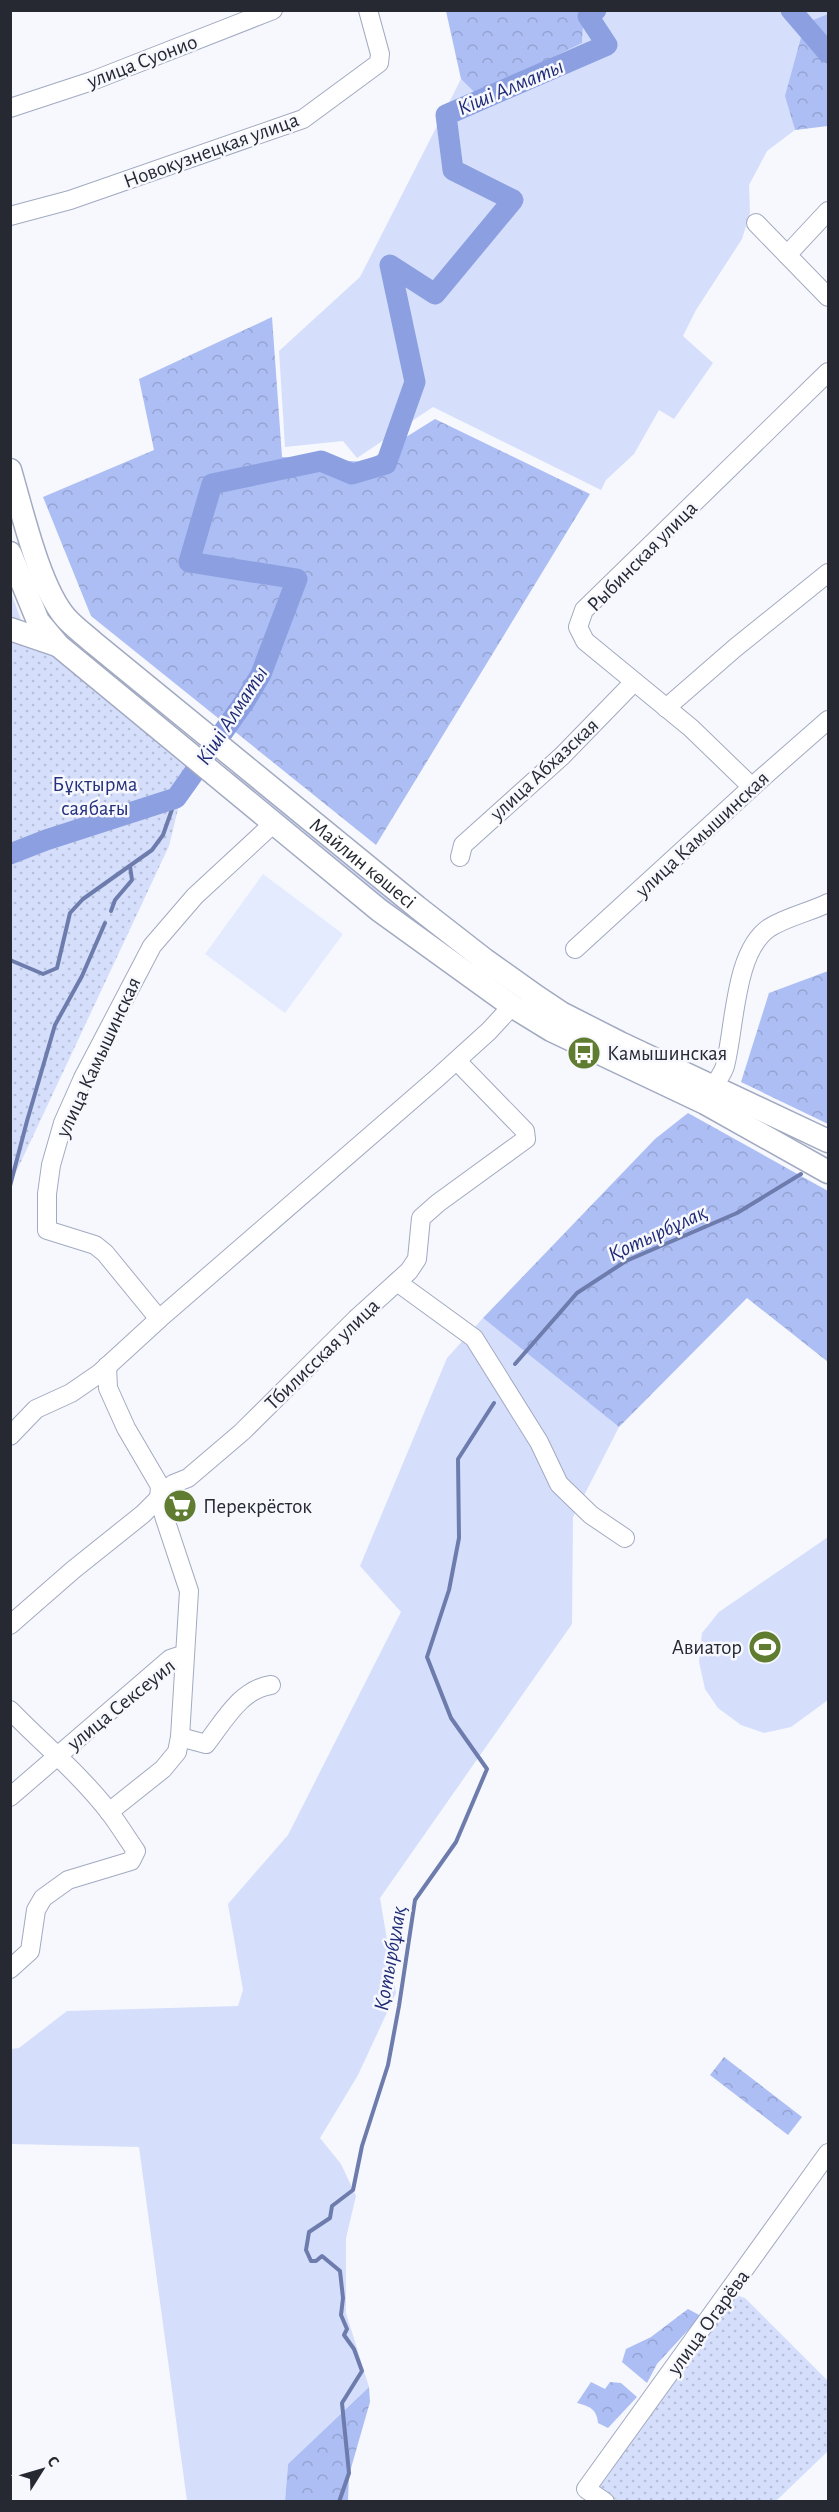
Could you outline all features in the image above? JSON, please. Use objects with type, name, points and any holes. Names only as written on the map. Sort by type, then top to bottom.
[{"type":"main road","name":"Майлин көшесі","points":[[10,470],[32,545],[51,594],[65,618],[417,907],[485,960],[561,1013],[828,1141]]},
{"type":"main road","name":"Майлин көшесі","points":[[10,553],[38,621],[59,646],[380,910],[512,1006],[550,1030],[705,1103],[828,1172]]},
{"type":"main road","points":[[10,629],[59,646]]},
{"type":"street","name":"улица Суонио","points":[[10,108],[92,81],[273,10]]},
{"type":"street","name":"Новокузнецкая улица","points":[[10,216],[70,200],[303,119],[379,63],[380,54],[368,10]]},
{"type":"street","points":[[787,255],[828,211]]},
{"type":"street","points":[[756,223],[828,297]]},
{"type":"street","name":"Рыбинская улица","points":[[752,787],[691,728],[585,641],[578,627],[585,610],[828,372]]},
{"type":"street","points":[[666,708],[719,661],[828,573]]},
{"type":"street","name":"улица Абхазская","points":[[460,857],[463,844],[562,756],[634,682]]},
{"type":"street","name":"улица Камышинская","points":[[575,949],[828,720]]},
{"type":"street","name":"улица Камышинская","points":[[159,1319],[105,1253],[95,1245],[47,1230],[47,1194],[51,1165],[63,1123],[83,1078],[152,946],[195,897],[274,823]]},
{"type":"street","points":[[714,1086],[724,1068],[732,1018],[746,963],[756,940],[771,927],[828,903]]},
{"type":"street","points":[[10,1436],[36,1409],[71,1393],[107,1366],[456,1061],[512,1006]]},
{"type":"street","name":"Тбилисская улица","points":[[10,1625],[174,1484],[189,1478],[242,1432],[356,1319],[409,1271],[417,1260],[421,1218],[526,1139],[525,1131],[456,1061]]},
{"type":"street","points":[[397,1282],[474,1338],[539,1442],[559,1484],[591,1515],[624,1538]]},
{"type":"street","points":[[107,1366],[108,1388],[126,1428],[160,1486],[159,1499],[189,1591],[180,1737],[177,1752],[163,1769],[110,1812]]},
{"type":"street","name":"улица Сексеуил","points":[[10,1797],[170,1659],[185,1654]]},
{"type":"street","points":[[180,1737],[206,1744],[237,1703],[258,1687],[271,1685]]},
{"type":"street","name":"улица Сексеуил","points":[[10,1710],[47,1748],[58,1756],[110,1812],[136,1851],[131,1861],[68,1880],[43,1898],[36,1910],[30,1952],[10,1969]]},
{"type":"street","name":"улица Огарёва","points":[[605,2502],[586,2489],[828,2154]]},
{"type":"shaded area","points":[[263,874],[343,934],[285,1013],[205,954]]},
{"type":"green space","points":[[446,11],[584,11],[582,43],[523,72],[480,98],[461,79]]},
{"type":"green space","points":[[584,11],[828,11],[828,14],[805,23],[789,107],[795,130],[767,151],[749,185],[750,213],[742,239],[696,310],[683,336],[713,363],[674,419],[659,410],[634,454],[606,480],[601,490],[433,407],[357,458],[343,441],[285,447],[279,351],[360,277],[461,79],[480,98],[523,72],[582,43]]},
{"type":"green space","points":[[828,14],[828,126],[795,130],[785,96],[805,23]]},
{"type":"green space","points":[[272,317],[282,457],[366,462],[435,419],[590,494],[376,845],[91,616],[43,497],[154,450],[139,379]]},
{"type":"green space","points":[[11,592],[21,620],[11,619]]},
{"type":"green space","name":"Бұқтырма саябағы","points":[[11,640],[49,649],[189,764],[169,846],[11,1183]]},
{"type":"green space","points":[[85,647],[177,728],[176,734],[71,649]]},
{"type":"green space","points":[[235,769],[410,914],[410,920],[229,778]]},
{"type":"green space","points":[[828,971],[828,1124],[741,1082],[769,993]]},
{"type":"green space","points":[[688,1113],[828,1191],[828,1362],[747,1298],[619,1427],[483,1318],[655,1139]]},
{"type":"green space","points":[[483,1318],[619,1427],[573,1517],[572,1624],[380,1898],[396,1993],[358,2075],[320,2138],[341,2164],[356,2196],[346,2238],[346,2313],[369,2387],[288,2464],[285,2501],[187,2501],[139,2147],[11,2144],[11,2049],[19,2048],[67,2011],[238,2006],[243,1990],[228,1904],[288,1835],[401,1612],[360,1566],[447,1358]]},
{"type":"green space","name":"Авиатор","points":[[828,1537],[828,1700],[791,1727],[764,1733],[741,1725],[718,1708],[705,1689],[699,1662],[702,1633],[719,1612]]},
{"type":"green space","points":[[724,2057],[802,2117],[788,2135],[710,2075]]},
{"type":"green space","points":[[736,2295],[745,2298],[828,2381],[828,2451],[776,2501],[618,2501],[595,2485]]},
{"type":"green space","points":[[688,2309],[701,2316],[657,2364],[647,2383],[622,2362],[626,2349],[651,2337]]},
{"type":"green space","points":[[591,2382],[605,2389],[610,2382],[621,2383],[637,2397],[608,2428],[598,2423],[592,2409],[577,2403]]},
{"type":"green space","points":[[369,2387],[370,2402],[349,2475],[348,2501],[285,2501],[288,2464]]},
{"type":"waterway","name":"Кіші Алматы","points":[[10,854],[176,798],[245,701],[261,674],[297,579],[189,562],[212,484],[321,461],[352,474],[386,464],[415,382],[390,265],[435,294],[513,200],[453,170],[446,115],[607,45],[588,16],[596,10]]},
{"type":"waterway","name":"Кіші Алматы","points":[[791,10],[828,53]]},
{"type":"waterway","points":[[10,960],[43,974],[57,968],[70,913],[83,899],[152,850],[163,835],[176,798]]},
{"type":"waterway","points":[[111,911],[115,900],[132,880],[130,866]]},
{"type":"waterway","points":[[10,1186],[55,1025],[82,976],[105,923]]},
{"type":"waterway","name":"Қотырбұлақ","points":[[515,1364],[577,1293],[626,1261],[737,1213],[801,1174]]},
{"type":"waterway","name":"Қотырбұлақ","points":[[339,2502],[349,2473],[342,2403],[362,2371],[354,2349],[344,2335],[347,2329],[341,2315],[343,2298],[340,2271],[322,2256],[316,2261],[311,2261],[306,2250],[309,2232],[330,2218],[332,2206],[353,2190],[362,2146],[388,2065],[415,1900],[456,1842],[487,1769],[451,1718],[427,1657],[449,1590],[459,1538],[458,1459],[494,1403]]},
{"type":"place","name":"Камышинская","points":[[584,1053]]},
{"type":"place","name":"Перекрёсток","points":[[180,1506]]},
{"type":"place","name":"Авиатор","points":[[765,1647]]}]
